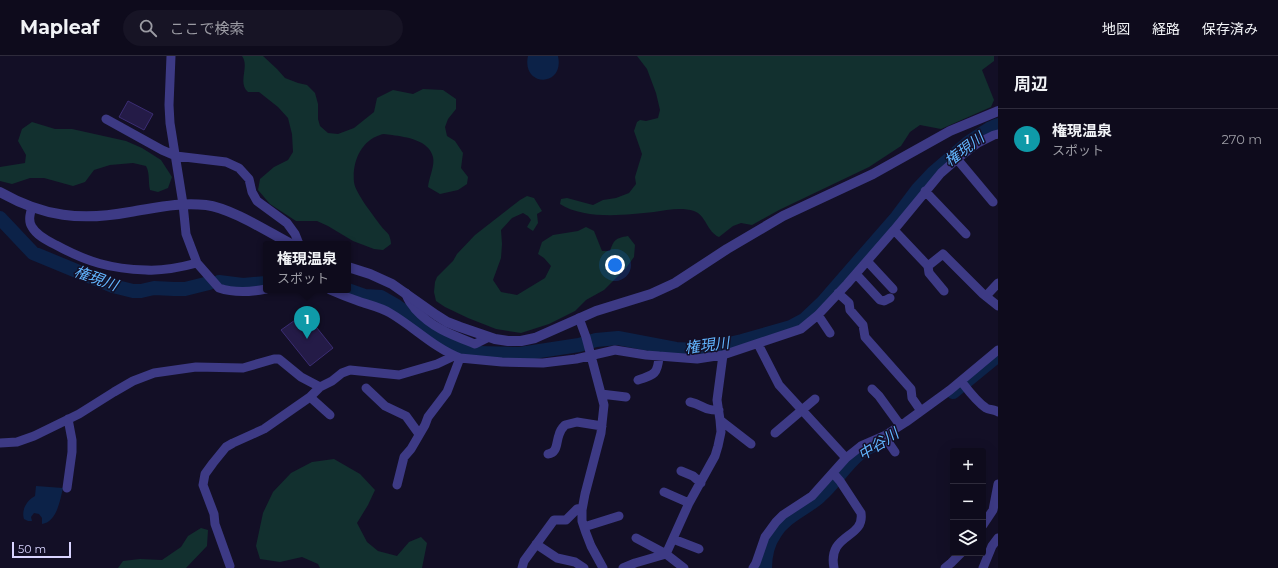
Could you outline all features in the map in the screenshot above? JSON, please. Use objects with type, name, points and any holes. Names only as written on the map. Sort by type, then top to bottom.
[{"type":"street","points":[[171,56],[169,105],[173,142],[183,204],[186,234],[197,262],[219,288],[224,290],[252,292],[263,290]]},
{"type":"street","points":[[351,268],[370,274],[392,284],[406,292],[447,322],[488,337],[508,341],[521,341],[535,338],[579,318],[614,305],[651,294],[675,283],[727,248],[783,216],[873,174],[950,131],[998,111]]},
{"type":"street","points":[[106,119],[162,150],[176,156],[226,162],[239,168],[249,179],[252,192],[257,201],[287,223],[295,234],[298,241]]},
{"type":"street","points":[[230,566],[215,524],[214,514],[203,485],[205,474],[226,447],[233,442],[264,429],[310,397],[320,387],[332,381],[342,373],[350,370],[398,375],[457,357],[502,362],[562,362],[590,353],[615,350],[697,359],[723,355],[801,329],[818,315],[856,274],[941,173],[978,144],[998,134]]},
{"type":"street","points":[[957,159],[993,202]]},
{"type":"street","points":[[925,191],[966,234]]},
{"type":"street","points":[[0,192],[46,212],[59,215],[86,217],[116,215],[168,205],[208,205],[223,209],[286,241]]},
{"type":"street","points":[[32,207],[29,219],[31,227],[37,234],[76,256],[92,262],[109,266],[147,270],[184,267],[197,262]]},
{"type":"street","points":[[894,230],[928,266],[929,273],[944,291]]},
{"type":"street","points":[[928,266],[943,254],[998,306]]},
{"type":"street","points":[[867,261],[893,289]]},
{"type":"street","points":[[856,274],[880,300],[884,301],[890,298]]},
{"type":"street","points":[[986,296],[998,283]]},
{"type":"street","points":[[406,292],[407,299],[425,319],[429,331]]},
{"type":"street","points":[[338,293],[381,308],[429,331],[457,357]]},
{"type":"street","points":[[838,293],[849,303],[850,310],[863,325],[865,337],[911,389],[912,398],[921,411]]},
{"type":"street","points":[[818,315],[830,333]]},
{"type":"street","points":[[536,544],[557,558],[575,562],[585,568],[602,566],[590,546],[582,521],[582,508],[602,426],[604,405],[586,337],[579,318]]},
{"type":"street","points":[[429,331],[448,333],[475,344],[488,337]]},
{"type":"street","points":[[758,344],[779,385],[846,458]]},
{"type":"street","points":[[753,568],[765,537],[776,522],[836,477],[846,458],[861,446],[867,447],[963,384],[998,350]]},
{"type":"street","points":[[623,568],[666,554],[689,503],[715,456],[721,432],[717,400],[723,355]]},
{"type":"street","points":[[641,382],[656,372],[659,356]]},
{"type":"street","points":[[397,485],[404,458],[428,416],[447,392],[457,357]]},
{"type":"street","points":[[0,443],[17,442],[34,436],[89,408],[133,381],[154,373],[196,367],[243,368],[278,359],[301,377],[320,387]]},
{"type":"street","points":[[963,384],[987,409],[996,410],[998,412]]},
{"type":"street","points":[[366,388],[385,406],[406,416],[419,434]]},
{"type":"street","points":[[872,389],[879,396],[900,425]]},
{"type":"street","points":[[601,394],[626,397]]},
{"type":"street","points":[[310,397],[330,415]]},
{"type":"street","points":[[775,433],[815,399]]},
{"type":"street","points":[[690,402],[705,409],[719,410]]},
{"type":"street","points":[[67,488],[72,452],[72,440],[68,419]]},
{"type":"street","points":[[720,420],[750,444]]},
{"type":"street","points":[[548,454],[552,454],[557,446],[558,436],[565,425],[577,422],[602,426]]},
{"type":"street","points":[[884,436],[895,452]]},
{"type":"street","points":[[681,471],[692,476],[701,483]]},
{"type":"street","points":[[834,568],[834,550],[844,539],[858,528],[861,523],[861,513],[836,477]]},
{"type":"street","points":[[986,520],[993,510],[998,484]]},
{"type":"street","points":[[664,492],[689,503]]},
{"type":"street","points":[[522,568],[524,561],[554,520],[566,520],[577,509],[582,508]]},
{"type":"street","points":[[584,527],[619,516]]},
{"type":"street","points":[[636,538],[666,554],[684,568]]},
{"type":"street","points":[[983,568],[992,546],[998,538]]},
{"type":"street","points":[[673,539],[699,549]]},
{"type":"street","points":[[945,568],[958,556]]},
{"type":"green space","points":[[242,56],[263,56],[285,78],[307,85],[315,93],[318,104],[318,119],[320,126],[328,133],[338,134],[354,128],[374,112],[377,98],[393,90],[413,94],[423,89],[443,90],[456,99],[456,109],[448,119],[445,127],[447,136],[455,141],[463,153],[461,168],[468,177],[467,184],[458,190],[440,194],[428,187],[433,168],[433,157],[431,151],[416,140],[382,134],[368,142],[359,153],[356,160],[354,182],[355,187],[365,204],[389,235],[391,244],[383,250],[374,249],[353,241],[317,221],[296,221],[270,204],[258,190],[260,179],[274,167],[288,160],[293,152],[292,134],[288,118],[278,107],[259,92],[248,92],[245,88],[243,79],[245,65]]},
{"type":"green space","points":[[637,56],[994,56],[994,61],[982,70],[994,100],[991,107],[941,129],[920,125],[910,132],[901,146],[869,167],[779,210],[752,225],[741,223],[733,226],[719,237],[715,235],[701,216],[694,211],[674,209],[654,212],[606,215],[581,212],[560,204],[561,199],[567,198],[593,205],[603,200],[616,198],[629,193],[636,184],[635,177],[642,154],[634,131],[637,122],[640,120],[646,121],[658,118],[660,110],[656,93],[647,69]]},
{"type":"green space","points":[[32,122],[55,129],[72,129],[126,141],[142,148],[161,160],[172,177],[168,188],[158,192],[150,190],[146,166],[133,163],[110,165],[94,170],[85,182],[73,186],[44,178],[30,178],[12,184],[0,181],[0,167],[25,163],[26,155],[18,141],[22,129]]},
{"type":"green space","points":[[527,196],[534,198],[542,211],[537,214],[538,223],[533,231],[527,227],[531,220],[523,213],[512,218],[501,230],[501,258],[493,280],[501,292],[517,295],[545,278],[551,266],[538,254],[542,242],[553,235],[578,231],[586,227],[594,231],[602,251],[610,251],[616,240],[628,236],[635,245],[634,257],[626,268],[604,290],[586,300],[575,311],[549,324],[521,333],[496,329],[468,318],[436,301],[434,292],[437,277],[475,235]]},
{"type":"green space","points":[[334,459],[360,474],[375,490],[357,523],[367,542],[378,551],[397,556],[409,542],[421,537],[427,543],[422,568],[320,568],[318,564],[302,557],[280,562],[260,559],[256,546],[263,513],[273,492],[291,473],[312,462]]},
{"type":"green space","points":[[201,528],[208,530],[207,546],[186,568],[118,568],[123,561],[140,559],[162,560],[181,547],[188,536]]},
{"type":"water","points":[[528,56],[558,56],[558,66],[555,74],[550,78],[543,80],[536,78],[531,74],[528,66]]},
{"type":"water","points":[[36,486],[63,488],[57,510],[51,519],[42,524],[42,518],[39,514],[34,513],[31,517],[32,521],[24,519],[23,516],[25,506],[29,500],[35,496]]},
{"type":"building","points":[[128,101],[153,114],[144,130],[119,117]]},
{"type":"building","points":[[305,313],[333,348],[310,366],[281,330]]},
{"type":"waterway","name":"権現川","points":[[351,291],[365,296],[381,297],[395,305],[409,315],[424,329],[436,336],[469,351],[479,353],[520,354],[579,345],[596,340],[618,338],[676,349],[696,350],[742,341],[791,327],[804,320],[823,302],[933,173],[969,142],[998,125]]},
{"type":"waterway","name":"権現川","points":[[0,218],[33,253],[113,286],[133,291],[141,291],[154,288],[185,289],[209,283]]},
{"type":"waterway","name":"権現川","points":[[219,282],[243,285],[263,283]]},
{"type":"waterway","name":"中谷川","points":[[953,392],[997,356]]},
{"type":"waterway","name":"中谷川","points":[[765,568],[766,554],[769,545],[779,527],[790,517],[820,496],[860,453],[887,439]]},
{"type":"place","name":"権現温泉","points":[[307,339]]}]
